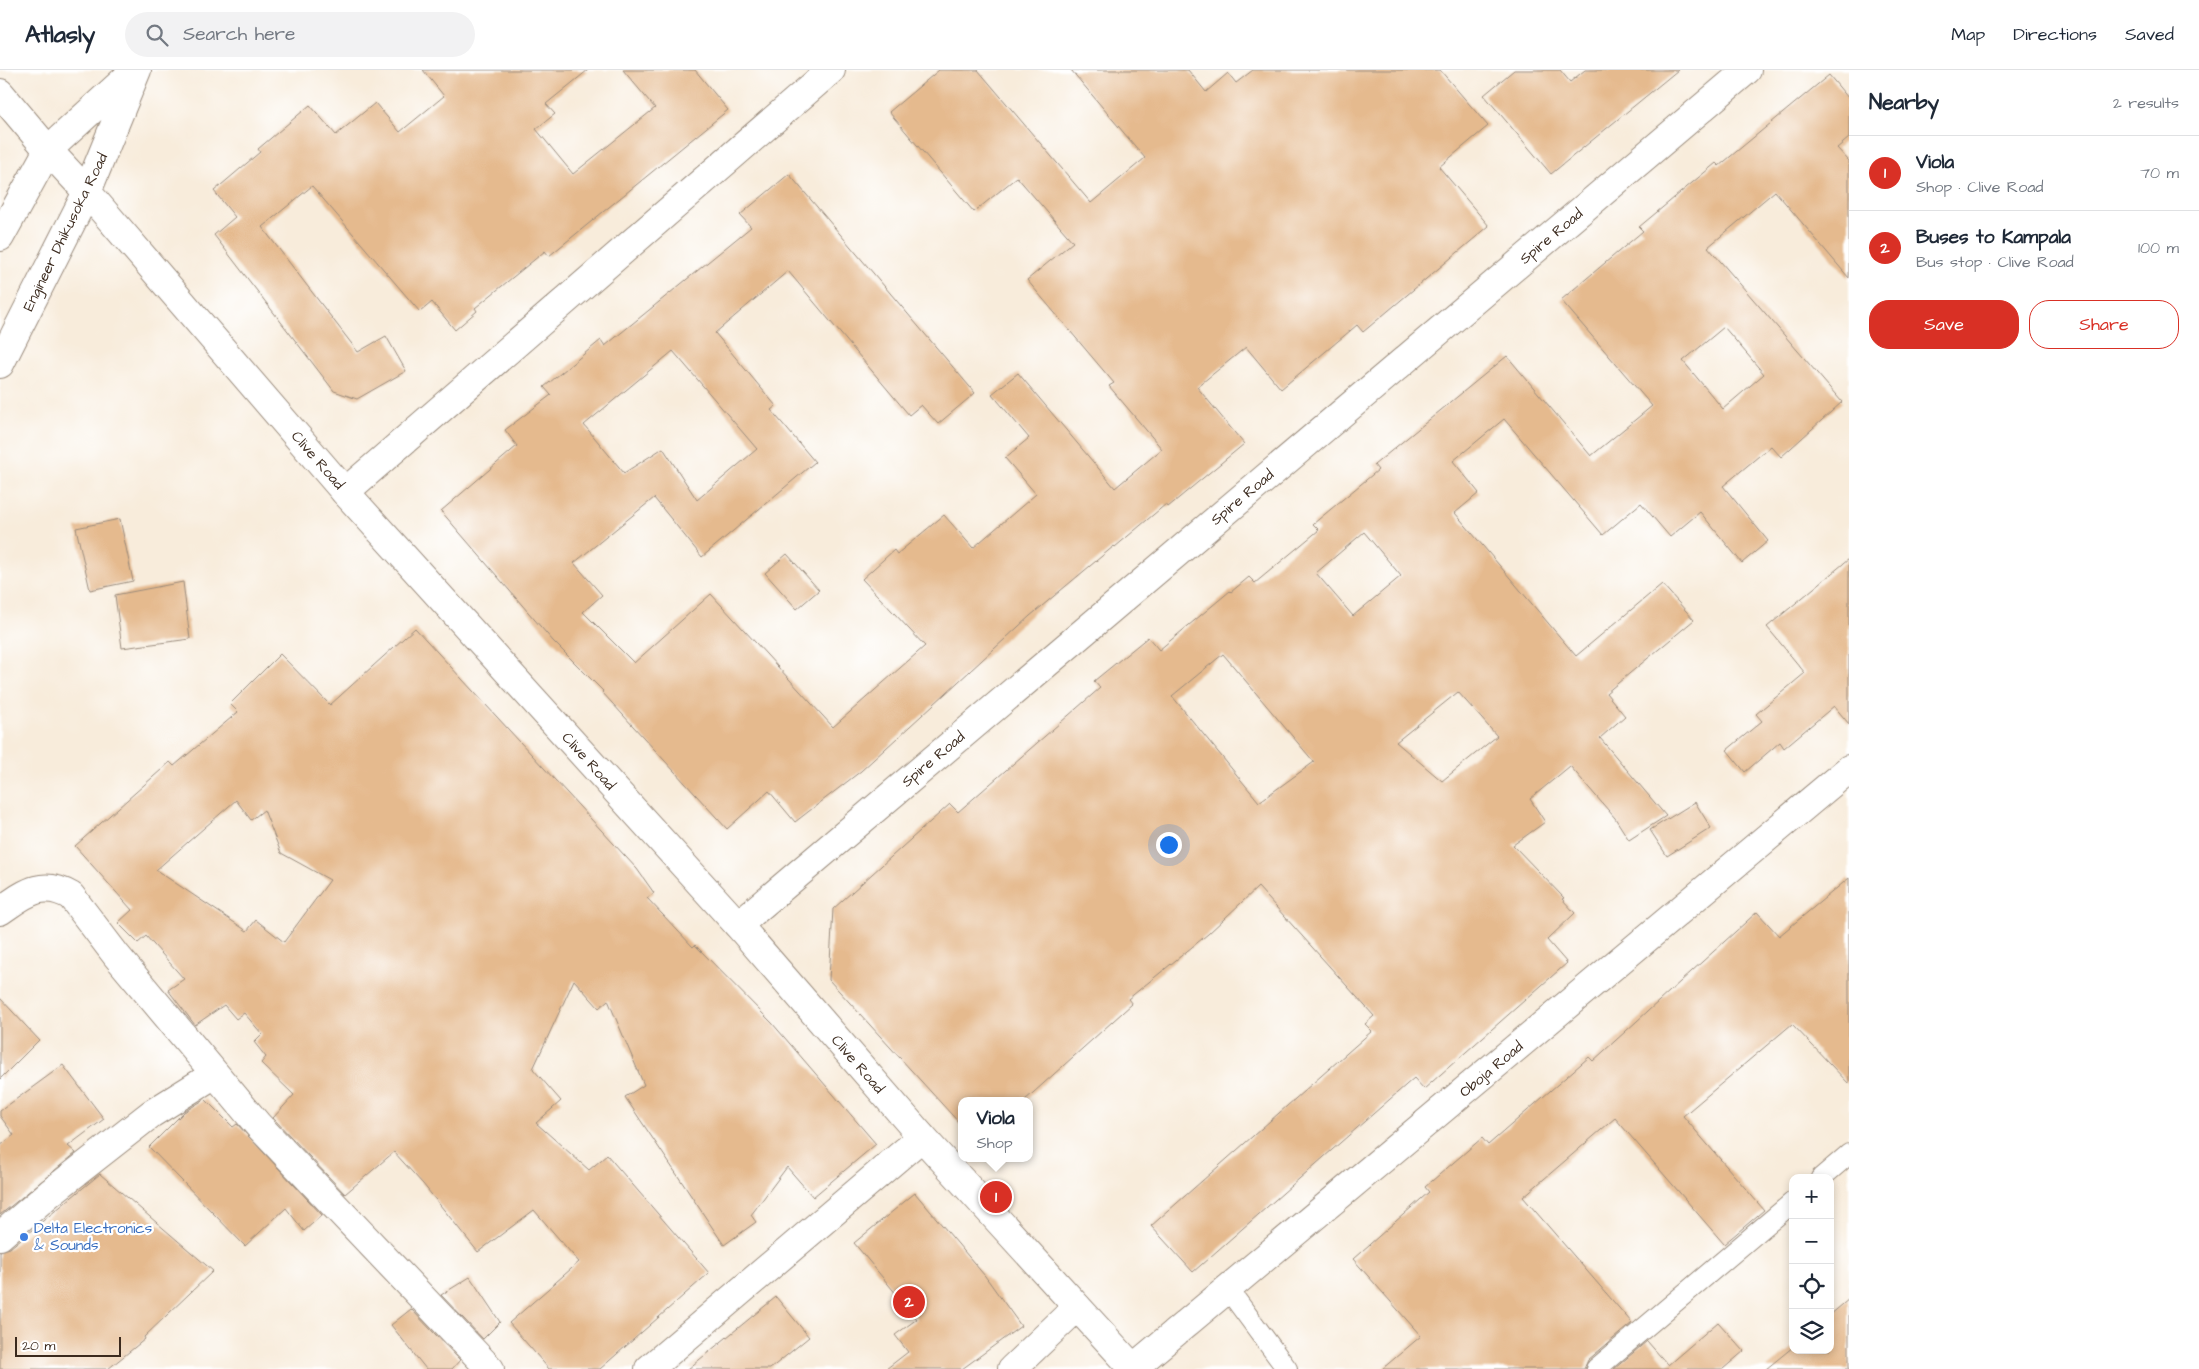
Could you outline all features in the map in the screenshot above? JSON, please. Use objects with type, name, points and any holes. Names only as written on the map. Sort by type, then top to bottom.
[{"type":"street","points":[[0,237],[48,150],[136,70]]},
{"type":"street","name":"Engineer Dhikusoka Road","points":[[0,364],[87,192],[136,70]]},
{"type":"street","points":[[345,492],[831,70]]},
{"type":"street","name":"Spire Road","points":[[738,925],[1746,70]]},
{"type":"street","name":"Clive Road","points":[[0,93],[345,492],[738,925],[922,1137],[1134,1368]]},
{"type":"street","name":"Oboja Road","points":[[1134,1368],[1849,769]]},
{"type":"street","points":[[0,911],[31,890],[46,888],[62,891],[71,896],[116,955],[258,1125],[490,1369]]},
{"type":"street","points":[[0,1236],[50,1193],[150,1114],[215,1074]]},
{"type":"street","points":[[649,1369],[922,1137]]},
{"type":"street","points":[[1012,1369],[1077,1307]]},
{"type":"lane","points":[[1826,1174],[1849,1154]]},
{"type":"lane","points":[[1596,1369],[1789,1205]]},
{"type":"lane","points":[[1228,1289],[1288,1369]]},
{"type":"building","points":[[423,70],[588,70],[546,104],[555,114],[536,129],[573,174],[655,108],[623,70],[695,70],[728,110],[549,256],[545,251],[475,308],[477,311],[455,330],[432,302],[420,312],[312,186],[262,227],[358,352],[386,336],[406,371],[357,399],[334,391],[214,235],[235,217],[214,191],[260,152],[258,149],[310,105],[336,135],[375,103],[400,132],[444,96]]},
{"type":"building","points":[[939,70],[978,70],[1091,203],[1145,158],[1071,70],[1188,70],[1206,92],[1228,73],[1236,83],[1253,70],[1440,70],[1488,126],[1439,167],[1489,226],[1363,332],[1357,325],[1281,389],[1246,347],[1197,387],[1244,444],[1168,507],[1166,504],[1030,616],[861,771],[795,822],[769,791],[727,829],[603,691],[553,641],[441,511],[517,446],[505,430],[551,395],[544,387],[601,340],[605,346],[751,227],[740,215],[789,174],[975,393],[938,424],[921,405],[909,415],[788,271],[715,333],[776,406],[771,410],[815,462],[702,557],[654,498],[574,563],[602,595],[583,612],[634,663],[711,594],[833,727],[925,646],[862,579],[894,550],[897,554],[944,515],[973,548],[1036,494],[1005,458],[1029,438],[992,394],[1018,373],[1115,488],[1162,449],[1109,386],[1114,383],[1027,280],[1073,242],[1017,177],[974,212],[889,112]],"holes":[[[673,351],[757,449],[697,500],[663,448],[624,473],[584,425]]]},
{"type":"building","points":[[1514,70],[1560,70],[1570,82],[1585,70],[1678,70],[1551,174],[1484,95]]},
{"type":"building","points":[[1829,75],[1849,99],[1849,138],[1837,148],[1849,161],[1849,278],[1775,191],[1708,247],[1842,402],[1781,457],[1771,446],[1723,486],[1768,541],[1742,563],[1700,512],[1670,537],[1641,503],[1603,535],[1504,419],[1453,461],[1479,493],[1455,513],[1576,656],[1662,584],[1694,620],[1606,693],[1625,716],[1600,738],[1666,816],[1629,840],[1615,818],[1570,766],[1530,799],[1545,822],[1513,845],[1564,898],[1562,899],[1575,913],[1547,940],[1567,963],[1424,1089],[1414,1078],[1193,1272],[1151,1226],[1372,1031],[1365,1024],[1374,1016],[1258,887],[1208,934],[1128,999],[1132,1004],[1028,1097],[958,1097],[958,1122],[829,980],[833,909],[950,804],[958,812],[1100,688],[1094,681],[1148,637],[1159,650],[1249,577],[1255,583],[1319,530],[1313,524],[1378,470],[1374,465],[1507,356],[1591,456],[1652,406],[1561,300],[1643,231],[1639,227],[1716,163],[1719,166]],"holes":[[[1724,327],[1764,374],[1723,409],[1683,361]],[[1364,532],[1401,576],[1353,616],[1316,573]],[[1223,654],[1314,762],[1259,802],[1172,696]],[[1458,692],[1497,736],[1442,781],[1396,742]]]},
{"type":"building","points":[[120,519],[133,581],[90,590],[76,528]]},
{"type":"building","points":[[787,554],[819,590],[797,609],[765,573]]},
{"type":"building","points":[[1849,559],[1849,724],[1834,706],[1784,748],[1780,742],[1745,772],[1727,750],[1762,721],[1756,714],[1805,673],[1767,627]]},
{"type":"building","points":[[183,582],[190,639],[122,648],[115,595]]},
{"type":"building","points":[[415,628],[637,869],[654,893],[647,898],[693,947],[695,945],[772,1023],[876,1144],[813,1197],[787,1167],[751,1215],[756,1222],[724,1245],[625,1097],[644,1085],[608,1000],[599,1008],[574,980],[533,1069],[561,1101],[536,1123],[589,1170],[607,1155],[709,1273],[600,1369],[549,1369],[509,1323],[579,1262],[534,1210],[478,1252],[423,1184],[394,1152],[345,1194],[273,1118],[294,1095],[261,1063],[266,1057],[254,1042],[262,1034],[244,1013],[236,1019],[224,1005],[195,1025],[168,990],[184,979],[146,936],[138,943],[118,923],[132,910],[75,846],[170,762],[174,766],[238,712],[230,704],[280,654],[330,705]],"holes":[[[236,800],[251,820],[264,810],[281,853],[330,880],[284,942],[256,920],[247,931],[156,870]]]},
{"type":"building","points":[[1695,802],[1711,828],[1667,856],[1650,830]]},
{"type":"building","points":[[1849,878],[1849,1084],[1792,1024],[1683,1116],[1764,1210],[1724,1244],[1615,1118],[1523,1197],[1632,1323],[1588,1360],[1584,1369],[1382,1369],[1421,1336],[1353,1259],[1429,1192],[1425,1187],[1482,1138],[1488,1145],[1589,1057],[1593,1061],[1757,912],[1779,936]]},
{"type":"building","points":[[0,998],[39,1040],[0,1079]]},
{"type":"building","points":[[63,1065],[104,1119],[68,1146],[76,1153],[0,1215],[0,1146],[14,1135],[0,1116],[0,1111]]},
{"type":"building","points":[[205,1099],[233,1127],[237,1124],[322,1215],[304,1231],[286,1208],[245,1246],[149,1147],[184,1112]]},
{"type":"building","points":[[100,1174],[213,1271],[144,1337],[145,1339],[108,1369],[0,1369],[0,1251],[10,1248]]},
{"type":"building","points":[[915,1193],[985,1276],[1021,1326],[962,1369],[886,1369],[908,1352],[895,1335],[917,1319],[854,1243]]},
{"type":"building","points":[[470,1277],[500,1322],[483,1339],[441,1295]]},
{"type":"building","points":[[776,1297],[809,1337],[770,1369],[688,1369]]},
{"type":"building","points":[[1849,1299],[1849,1369],[1766,1369],[1789,1350],[1789,1354],[1834,1354],[1834,1312]]},
{"type":"building","points":[[411,1309],[460,1360],[452,1369],[426,1369],[391,1325]]},
{"type":"building","points":[[1718,1322],[1744,1351],[1723,1369],[1614,1369],[1647,1341],[1668,1365]]},
{"type":"place","name":"Viola","points":[[996,1197]]},
{"type":"place","name":"Delta Electronics & Sounds","points":[[24,1237]]},
{"type":"place","name":"Buses to Kampala","points":[[909,1302]]}]
